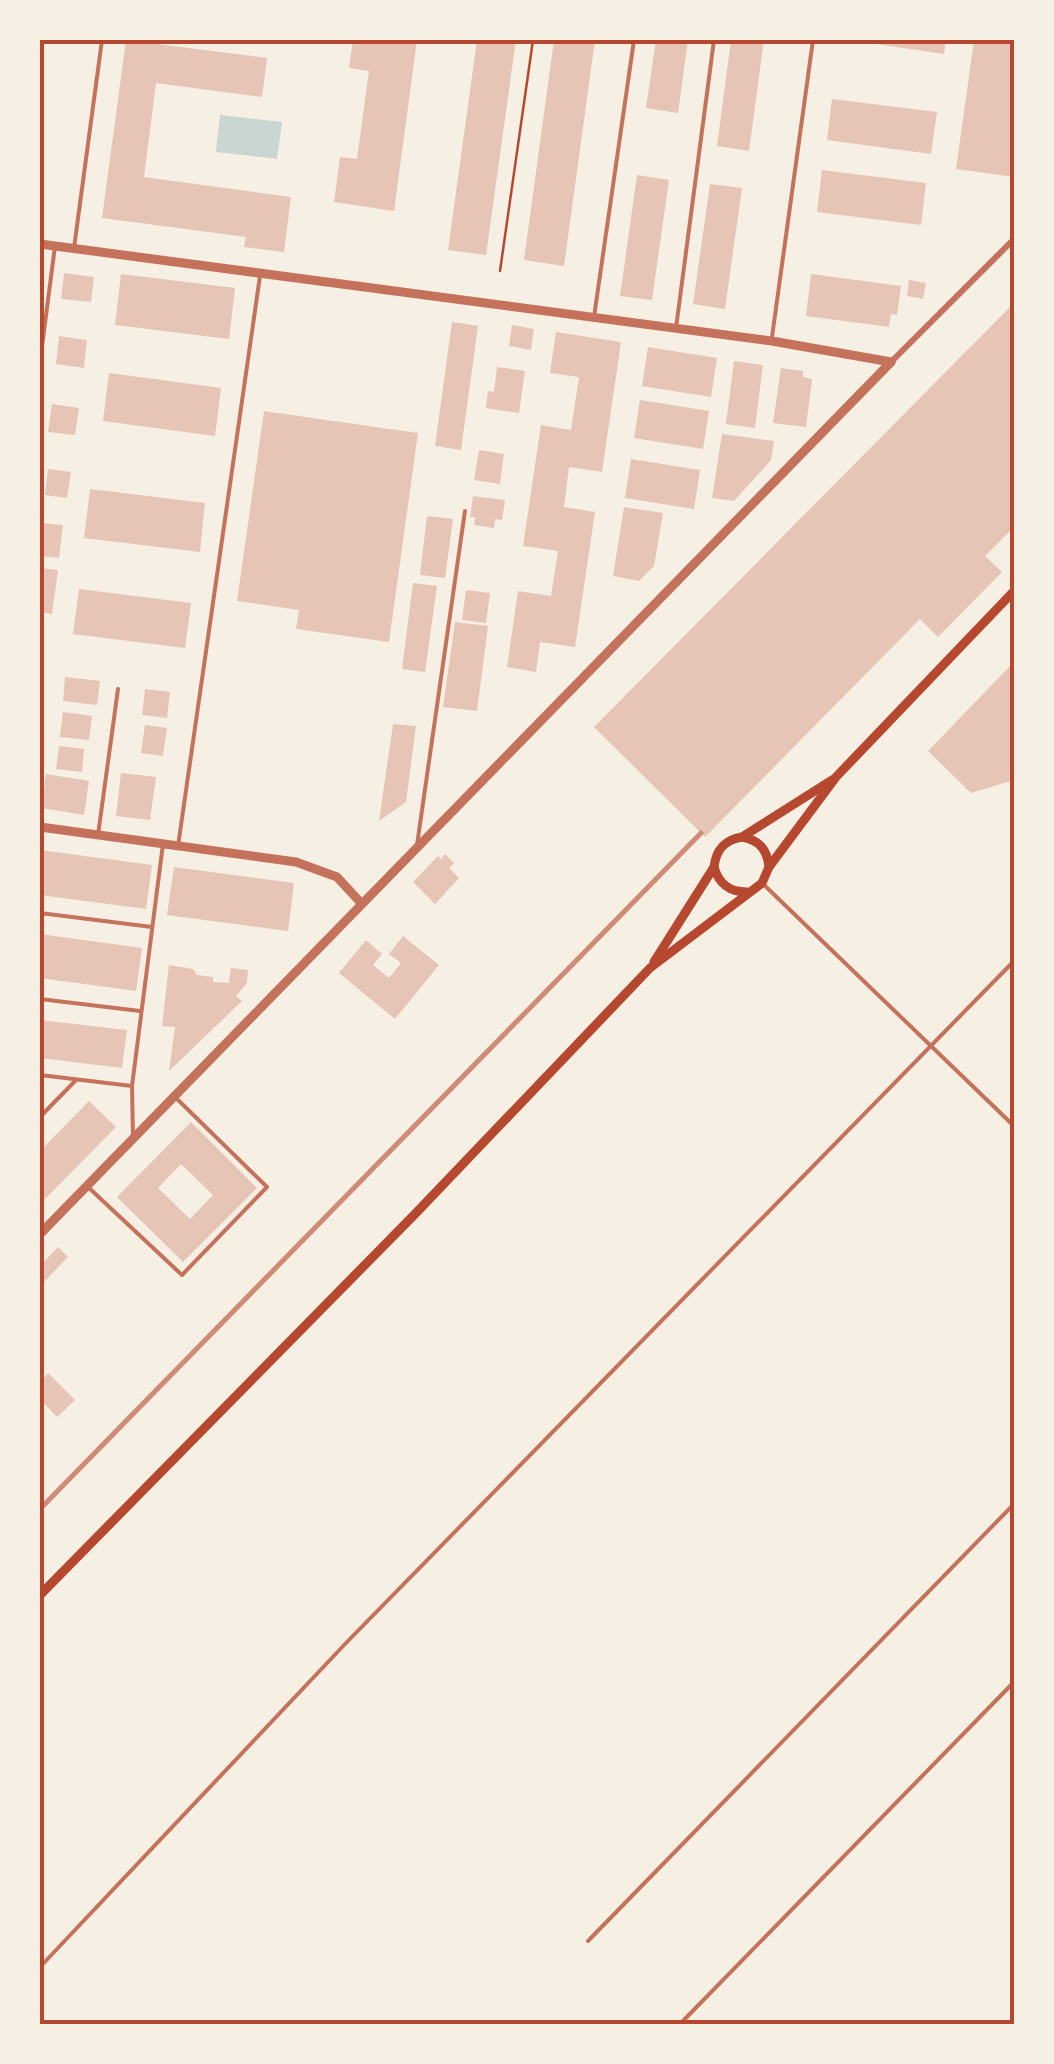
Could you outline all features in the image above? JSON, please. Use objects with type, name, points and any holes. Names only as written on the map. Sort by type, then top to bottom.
[{"type":"main road","points":[[40,1595],[650,968],[762,883],[769,867],[836,777],[1014,591]]},
{"type":"main road","points":[[650,968],[725,843],[742,837],[836,777]]},
{"type":"main road","points":[[742,837],[764,849],[769,867]]},
{"type":"main road","points":[[714,867],[721,884],[746,892]]},
{"type":"street","points":[[40,1234],[1014,238]]},
{"type":"street","points":[[40,244],[772,341],[891,362]]},
{"type":"street","points":[[40,827],[296,862],[337,876],[361,903]]},
{"type":"lane","points":[[74,248],[102,40]]},
{"type":"lane","points":[[594,317],[634,40]]},
{"type":"lane","points":[[676,328],[714,40]]},
{"type":"lane","points":[[772,341],[813,40]]},
{"type":"lane","points":[[40,362],[56,246]]},
{"type":"lane","points":[[178,846],[260,272]]},
{"type":"lane","points":[[416,849],[465,511]]},
{"type":"lane","points":[[98,835],[118,689]]},
{"type":"lane","points":[[133,1138],[132,1086],[163,844]]},
{"type":"lane","points":[[762,883],[1014,1126]]},
{"type":"lane","points":[[40,912],[152,927]]},
{"type":"lane","points":[[40,1967],[346,1643],[1014,961]]},
{"type":"lane","points":[[40,999],[140,1011]]},
{"type":"lane","points":[[40,1075],[132,1086]]},
{"type":"lane","points":[[40,1117],[76,1080]]},
{"type":"lane","points":[[86,1185],[182,1275],[267,1187],[174,1096]]},
{"type":"lane","points":[[588,1941],[1014,1504]]},
{"type":"lane","points":[[680,2024],[1014,1682]]},
{"type":"path","points":[[500,271],[533,40]]},
{"type":"shaded area","points":[[220,115],[282,122],[277,159],[216,152]]},
{"type":"building","points":[[126,40],[267,58],[262,97],[156,83],[144,177],[291,197],[284,252],[244,247],[246,237],[102,218]]},
{"type":"building","points":[[353,40],[417,40],[394,211],[334,202],[340,157],[357,159],[369,71],[349,68]]},
{"type":"building","points":[[477,40],[516,40],[486,255],[448,250]]},
{"type":"building","points":[[554,40],[595,40],[564,266],[524,260]]},
{"type":"building","points":[[656,40],[688,40],[678,113],[646,108]]},
{"type":"building","points":[[731,40],[764,40],[749,151],[717,146]]},
{"type":"building","points":[[849,40],[946,40],[944,54]]},
{"type":"building","points":[[974,40],[1014,40],[1014,177],[956,169]]},
{"type":"building","points":[[832,99],[937,112],[931,154],[827,140]]},
{"type":"building","points":[[822,170],[926,183],[921,225],[817,212]]},
{"type":"building","points":[[637,175],[669,180],[652,300],[620,296]]},
{"type":"building","points":[[710,184],[742,188],[725,309],[693,304]]},
{"type":"building","points":[[64,273],[94,277],[91,302],[61,299]]},
{"type":"building","points":[[121,274],[235,288],[229,339],[115,325]]},
{"type":"building","points":[[811,274],[901,286],[897,315],[891,314],[889,327],[806,316]]},
{"type":"building","points":[[909,280],[926,283],[923,299],[907,296]]},
{"type":"building","points":[[1014,303],[1014,527],[985,556],[1002,572],[938,637],[920,619],[705,837],[594,727]]},
{"type":"building","points":[[452,322],[478,326],[461,450],[435,446]]},
{"type":"building","points":[[512,325],[534,329],[531,350],[509,346]]},
{"type":"building","points":[[556,332],[621,342],[602,472],[569,467],[564,507],[595,512],[575,647],[540,642],[536,672],[507,667],[518,591],[551,596],[558,551],[523,546],[541,425],[571,430],[579,377],[550,373]]},
{"type":"building","points":[[59,336],[87,340],[84,368],[56,364]]},
{"type":"building","points":[[648,347],[717,358],[711,397],[642,386]]},
{"type":"building","points":[[734,361],[763,365],[755,428],[726,424]]},
{"type":"building","points":[[497,367],[525,371],[519,413],[486,408],[488,391],[494,392]]},
{"type":"building","points":[[781,368],[803,371],[803,377],[812,379],[806,427],[773,423]]},
{"type":"building","points":[[109,373],[221,388],[215,436],[103,421]]},
{"type":"building","points":[[640,400],[709,411],[703,449],[634,438]]},
{"type":"building","points":[[52,404],[79,408],[75,435],[48,432]]},
{"type":"building","points":[[264,411],[418,433],[389,642],[296,629],[299,610],[237,601]]},
{"type":"building","points":[[722,434],[774,441],[771,460],[734,501],[712,498]]},
{"type":"building","points":[[479,450],[504,454],[500,484],[474,480]]},
{"type":"building","points":[[631,459],[700,470],[694,509],[625,498]]},
{"type":"building","points":[[48,469],[71,472],[67,498],[45,495]]},
{"type":"building","points":[[90,489],[205,503],[200,552],[84,538]]},
{"type":"building","points":[[473,496],[505,500],[502,520],[495,519],[494,528],[474,525],[475,517],[470,517]]},
{"type":"building","points":[[624,507],[663,513],[654,566],[639,581],[613,576]]},
{"type":"building","points":[[427,516],[453,519],[445,578],[420,575]]},
{"type":"building","points":[[40,523],[63,525],[59,558],[40,556]]},
{"type":"building","points":[[40,568],[58,570],[52,614],[40,612]]},
{"type":"building","points":[[413,583],[437,586],[425,672],[402,669]]},
{"type":"building","points":[[79,589],[191,603],[185,648],[73,634]]},
{"type":"building","points":[[466,590],[490,593],[486,623],[462,620]]},
{"type":"building","points":[[455,622],[488,626],[477,711],[443,707]]},
{"type":"building","points":[[1014,662],[1014,780],[971,793],[928,751]]},
{"type":"building","points":[[65,677],[100,681],[97,705],[63,701]]},
{"type":"building","points":[[145,689],[170,692],[167,718],[142,715]]},
{"type":"building","points":[[63,712],[92,716],[89,740],[60,737]]},
{"type":"building","points":[[393,724],[416,726],[406,802],[379,821]]},
{"type":"building","points":[[145,725],[167,728],[163,756],[141,753]]},
{"type":"building","points":[[59,746],[84,749],[82,772],[56,769]]},
{"type":"building","points":[[121,773],[156,777],[150,820],[116,816]]},
{"type":"building","points":[[46,774],[89,781],[84,815],[41,808]]},
{"type":"building","points":[[40,850],[152,865],[146,909],[40,895]]},
{"type":"building","points":[[445,854],[454,863],[449,868],[459,878],[435,904],[413,882],[438,856],[441,859]]},
{"type":"building","points":[[174,867],[294,883],[288,931],[167,915]]},
{"type":"building","points":[[40,934],[142,948],[136,991],[40,978]]},
{"type":"building","points":[[403,936],[439,965],[395,1019],[339,973],[366,940],[382,954],[373,965],[389,978],[401,963],[389,954]]},
{"type":"building","points":[[169,965],[193,969],[197,975],[213,977],[213,982],[229,983],[231,968],[248,970],[247,983],[236,996],[242,1001],[169,1071],[175,1027],[162,1026]]},
{"type":"building","points":[[40,1020],[127,1030],[122,1068],[40,1058]]},
{"type":"building","points":[[89,1101],[116,1127],[40,1204],[40,1151]]},
{"type":"building","points":[[191,1122],[257,1188],[183,1262],[117,1197]],"holes":[[[181,1164],[213,1195],[190,1219],[158,1188]]]},
{"type":"building","points":[[58,1247],[68,1257],[43,1283],[40,1266]]},
{"type":"building","points":[[48,1373],[75,1400],[57,1417],[40,1399],[40,1376],[43,1379]]},
{"type":"railway","points":[[40,1509],[701,833]]}]
